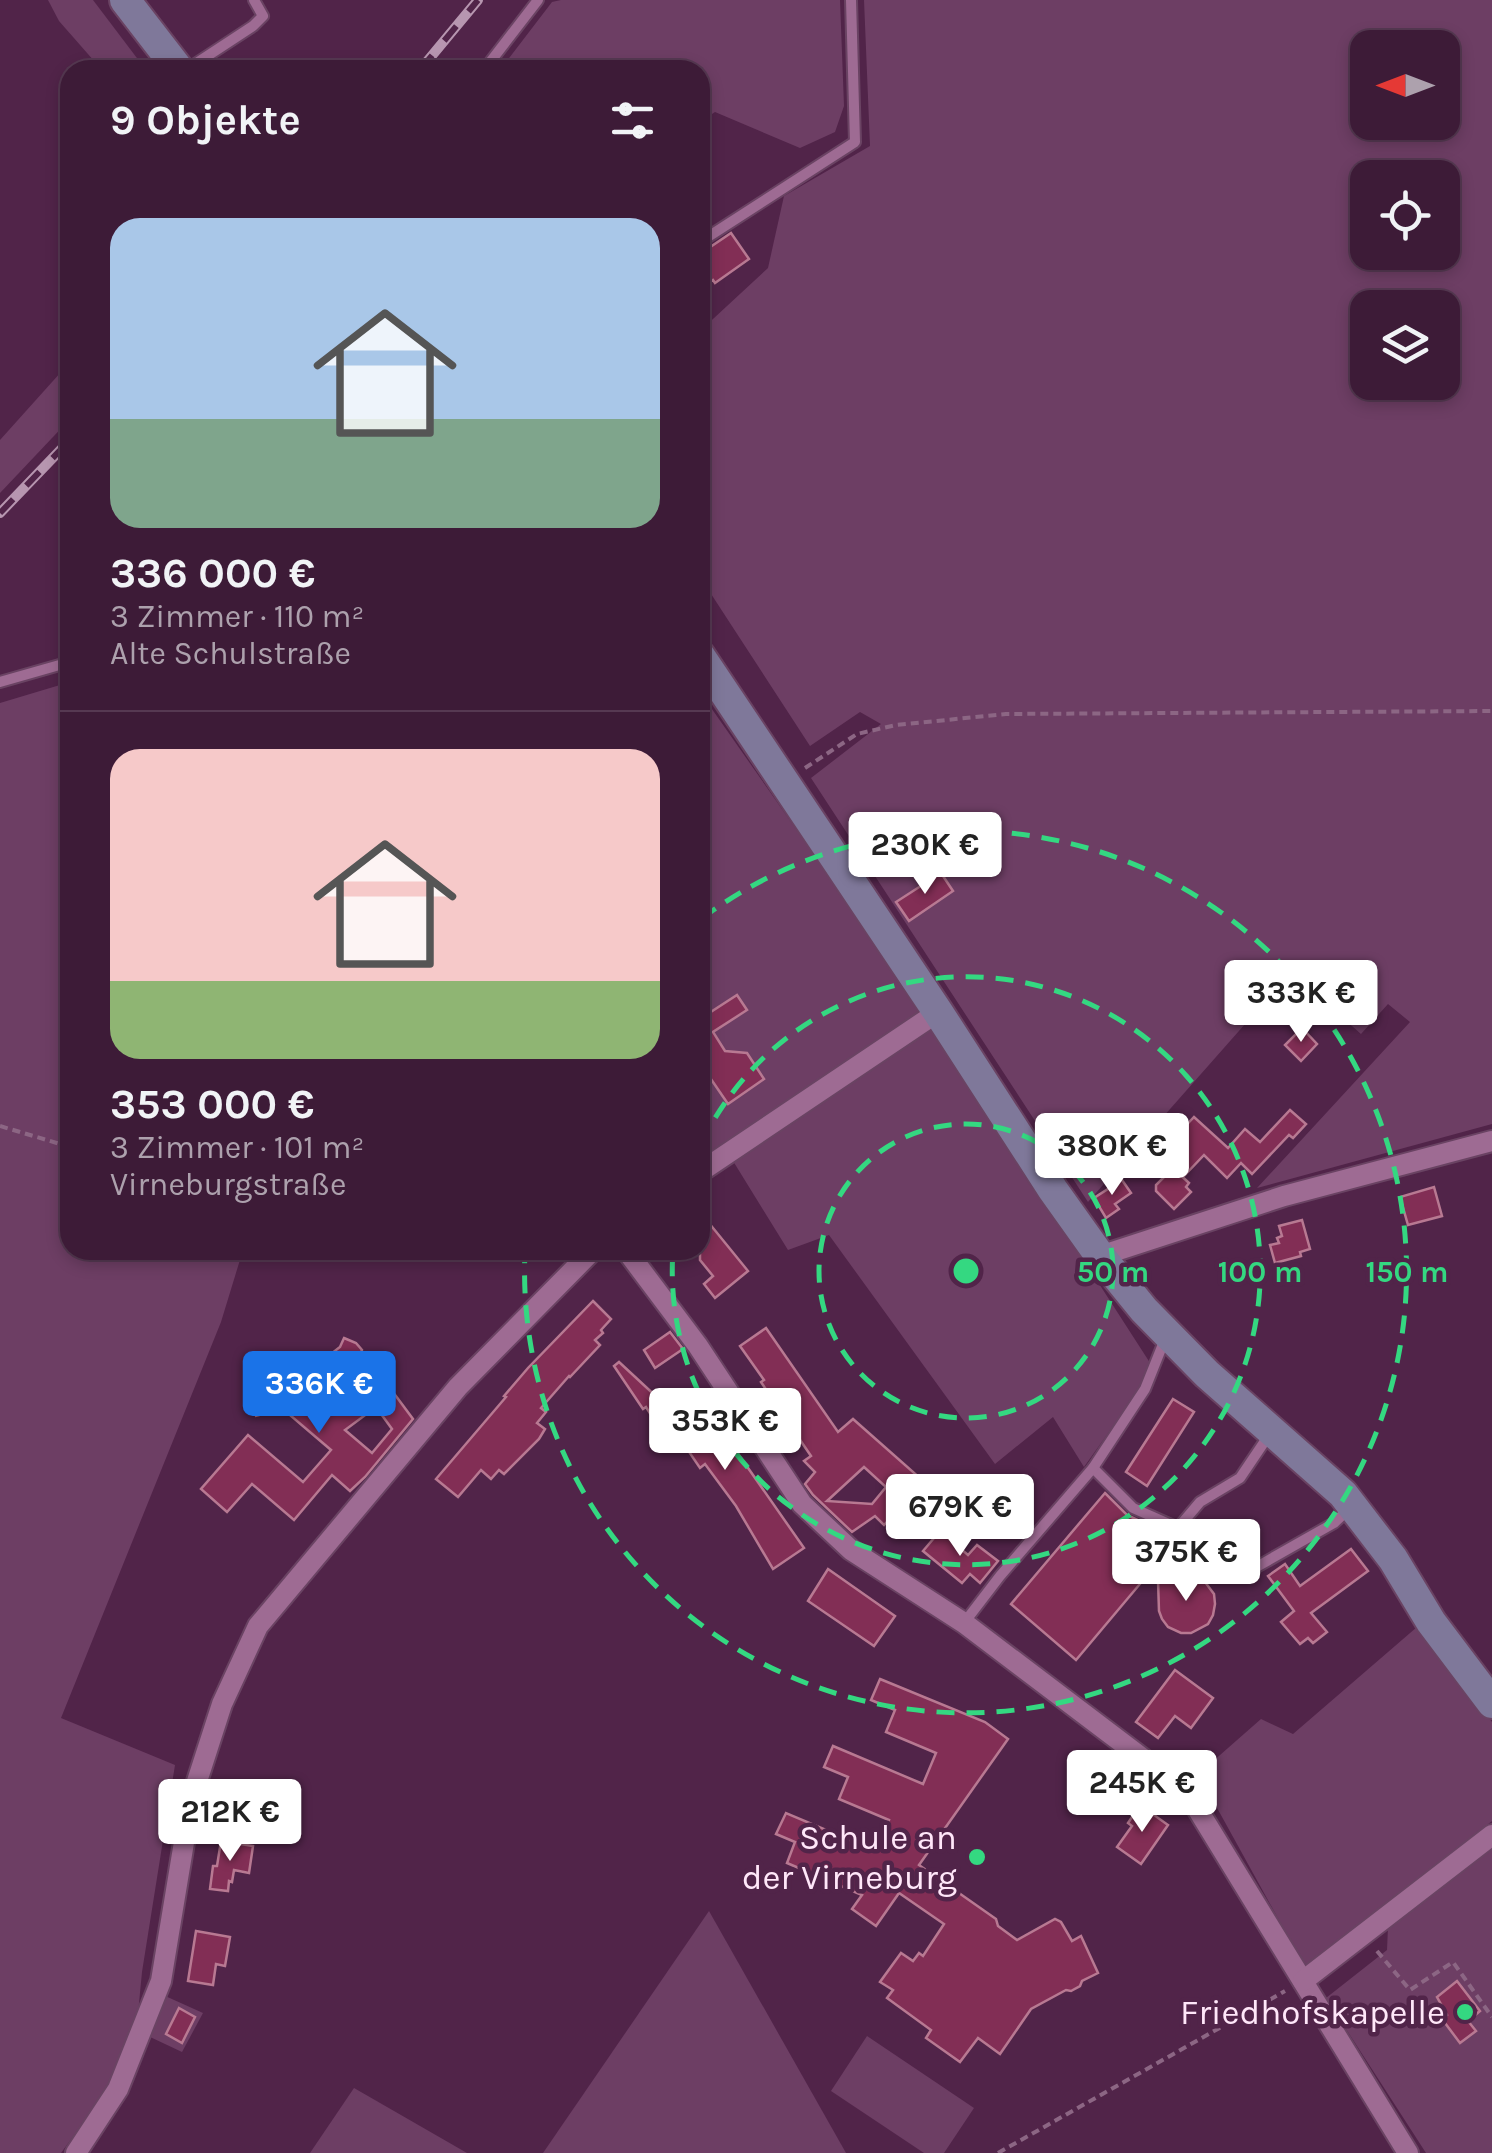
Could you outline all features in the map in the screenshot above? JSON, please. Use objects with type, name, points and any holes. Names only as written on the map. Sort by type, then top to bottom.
[{"type":"main road","points":[[125,0],[174,60]]},
{"type":"main road","points":[[710,671],[1052,1190],[1100,1256],[1144,1310],[1207,1374],[1342,1494],[1393,1559],[1431,1622],[1492,1703]]},
{"type":"street","points":[[710,1165],[938,1012]]},
{"type":"street","points":[[1100,1256],[1284,1196],[1492,1141]]},
{"type":"street","points":[[76,2153],[118,2089],[162,1982],[191,1800],[222,1704],[258,1626],[458,1387],[584,1260]]},
{"type":"street","points":[[634,1260],[698,1346],[802,1504],[851,1550],[964,1623],[1187,1792],[1408,2153]]},
{"type":"street","points":[[1303,1981],[1492,1835]]},
{"type":"lane","points":[[198,60],[263,16],[254,0]]},
{"type":"lane","points":[[492,60],[538,0]]},
{"type":"lane","points":[[710,236],[854,142],[850,0]]},
{"type":"lane","points":[[0,682],[60,665]]},
{"type":"lane","points":[[964,1623],[1093,1468],[1144,1389],[1167,1333]]},
{"type":"lane","points":[[1178,1528],[1200,1502],[1240,1478],[1271,1431]]},
{"type":"lane","points":[[1093,1468],[1134,1508],[1178,1528],[1184,1549],[1253,1569],[1334,1523],[1352,1506]]},
{"type":"path","points":[[799,772],[857,734],[896,725],[1006,714],[1492,711]]},
{"type":"path","points":[[0,1126],[60,1144]]},
{"type":"path","points":[[1364,1934],[1410,1990],[1452,1962],[1492,2018]]},
{"type":"path","points":[[998,2153],[1303,1981]]},
{"type":"shaded area","points":[[48,0],[93,0],[138,60],[93,60],[59,21]]},
{"type":"shaded area","points":[[840,0],[844,106],[835,132],[800,148],[715,112],[710,115],[710,60],[508,60],[552,2]]},
{"type":"shaded area","points":[[864,0],[1492,0],[1492,1124],[1257,1188],[1410,1022],[1388,1004],[1361,1034],[1291,972],[1088,1202],[811,778],[881,724],[860,712],[810,746],[710,592],[710,322],[768,268],[784,196],[870,146]]},
{"type":"shaded area","points":[[60,373],[60,430],[0,493],[0,440]]},
{"type":"shaded area","points":[[60,685],[60,1260],[240,1260],[221,1322],[61,1718],[175,1765],[137,2024],[100,2100],[61,2153],[0,2153],[0,703]]},
{"type":"shaded area","points":[[710,706],[920,1006],[1154,1369],[1084,1467],[1053,1417],[995,1464],[829,1235],[788,1250],[725,1148],[710,1156]]},
{"type":"shaded area","points":[[1417,1627],[1492,1722],[1492,1821],[1306,1969],[1211,1797],[1195,1777],[1261,1719],[1293,1734]]},
{"type":"shaded area","points":[[1492,1842],[1492,2153],[1426,2153],[1326,1998],[1387,1950],[1388,1927]]},
{"type":"shaded area","points":[[709,1911],[846,2153],[543,2153]]},
{"type":"shaded area","points":[[163,1995],[203,2013],[182,2052],[148,2036]]},
{"type":"shaded area","points":[[867,2036],[974,2108],[944,2153],[924,2153],[831,2091]]},
{"type":"shaded area","points":[[354,2088],[467,2153],[310,2153]]},
{"type":"building","points":[[731,233],[749,259],[715,283],[710,282],[710,247]]},
{"type":"building","points":[[941,873],[953,891],[909,921],[896,902]]},
{"type":"building","points":[[737,995],[747,1010],[713,1032],[725,1051],[747,1053],[764,1079],[728,1104],[710,1078],[710,1012]]},
{"type":"building","points":[[1302,1028],[1317,1044],[1301,1061],[1285,1045]]},
{"type":"building","points":[[1290,1110],[1306,1124],[1293,1138],[1289,1135],[1252,1174],[1241,1163],[1227,1178],[1204,1155],[1183,1177],[1159,1154],[1194,1117],[1228,1148],[1245,1129],[1260,1142]]},
{"type":"building","points":[[1173,1168],[1189,1183],[1186,1187],[1191,1192],[1174,1209],[1156,1191],[1156,1185]]},
{"type":"building","points":[[1122,1180],[1131,1193],[1115,1204],[1119,1209],[1106,1218],[1094,1198]]},
{"type":"building","points":[[1434,1187],[1442,1216],[1408,1225],[1400,1197]]},
{"type":"building","points":[[1302,1220],[1310,1249],[1300,1252],[1301,1256],[1275,1263],[1270,1245],[1279,1243],[1279,1226]]},
{"type":"building","points":[[710,1224],[748,1271],[715,1298],[704,1284],[713,1276],[700,1260],[710,1260]]},
{"type":"building","points":[[593,1301],[611,1319],[595,1340],[600,1345],[541,1408],[546,1412],[537,1423],[545,1429],[539,1439],[504,1474],[499,1470],[491,1479],[481,1470],[458,1497],[436,1479],[528,1368]]},
{"type":"building","points":[[766,1328],[838,1432],[853,1419],[921,1479],[921,1485],[884,1525],[875,1516],[852,1532],[813,1495],[805,1484],[815,1472],[804,1461],[811,1456],[740,1346]],"holes":[[[864,1467],[886,1487],[872,1504],[827,1501]]]},
{"type":"building","points":[[670,1332],[683,1349],[655,1368],[644,1350]]},
{"type":"building","points":[[344,1338],[356,1343],[362,1350],[358,1359],[363,1361],[344,1402],[381,1376],[413,1419],[350,1491],[332,1475],[294,1520],[252,1484],[227,1512],[201,1489],[248,1435],[303,1482],[331,1450],[283,1409],[255,1416],[340,1347]],"holes":[[[376,1407],[392,1429],[372,1453],[345,1430]]]},
{"type":"building","points":[[619,1362],[689,1427],[692,1424],[688,1417],[704,1405],[804,1548],[773,1569],[736,1506],[705,1464],[700,1468],[662,1412],[653,1418],[646,1407],[643,1409],[614,1366]]},
{"type":"building","points":[[1173,1399],[1194,1412],[1147,1486],[1126,1472]]},
{"type":"building","points":[[1105,1493],[1127,1515],[1171,1547],[1076,1660],[1011,1604]]},
{"type":"building","points":[[940,1531],[968,1555],[977,1545],[998,1561],[980,1583],[970,1574],[962,1583],[923,1551]]},
{"type":"building","points":[[1351,1549],[1368,1571],[1311,1613],[1327,1632],[1313,1643],[1308,1638],[1300,1644],[1281,1622],[1294,1611],[1268,1576],[1285,1564],[1300,1586]]},
{"type":"building","points":[[828,1569],[895,1616],[874,1646],[808,1601]]},
{"type":"building","points":[[1187,1576],[1205,1582],[1214,1594],[1215,1604],[1208,1624],[1191,1633],[1181,1633],[1162,1619],[1158,1580]]},
{"type":"building","points":[[1175,1670],[1213,1698],[1191,1728],[1175,1716],[1158,1738],[1136,1722]]},
{"type":"building","points":[[880,1679],[985,1722],[1008,1739],[919,1865],[996,1919],[998,1926],[1017,1940],[1055,1919],[1061,1922],[1072,1941],[1081,1936],[1098,1973],[1071,1991],[1031,2009],[1000,2054],[978,2038],[960,2062],[926,2038],[931,2030],[887,1998],[893,1990],[880,1982],[901,1953],[913,1961],[919,1953],[923,1956],[944,1924],[899,1893],[876,1926],[852,1909],[862,1895],[787,1863],[795,1842],[776,1834],[786,1813],[876,1851],[889,1820],[839,1799],[848,1777],[824,1767],[833,1746],[923,1784],[936,1753],[886,1732],[895,1710],[871,1700]]},
{"type":"building","points":[[1140,1805],[1168,1825],[1141,1864],[1117,1847],[1132,1826],[1128,1823]]},
{"type":"building","points":[[221,1841],[253,1846],[249,1873],[234,1870],[228,1891],[210,1889]]},
{"type":"building","points":[[196,1931],[230,1937],[225,1966],[216,1964],[213,1985],[188,1981]]},
{"type":"building","name":"Friedhofskapelle","points":[[1457,1981],[1480,2011],[1468,2021],[1476,2031],[1460,2043],[1442,2019],[1447,2015],[1437,1997]]},
{"type":"building","points":[[179,2008],[195,2017],[182,2043],[166,2034]]},
{"type":"railway","points":[[428,60],[478,0]]},
{"type":"railway","points":[[0,513],[60,450]]},
{"type":"place","name":"Schule an der Virneburg","points":[[977,1857]]},
{"type":"place","name":"Friedhofskapelle","points":[[1465,2012]]}]
